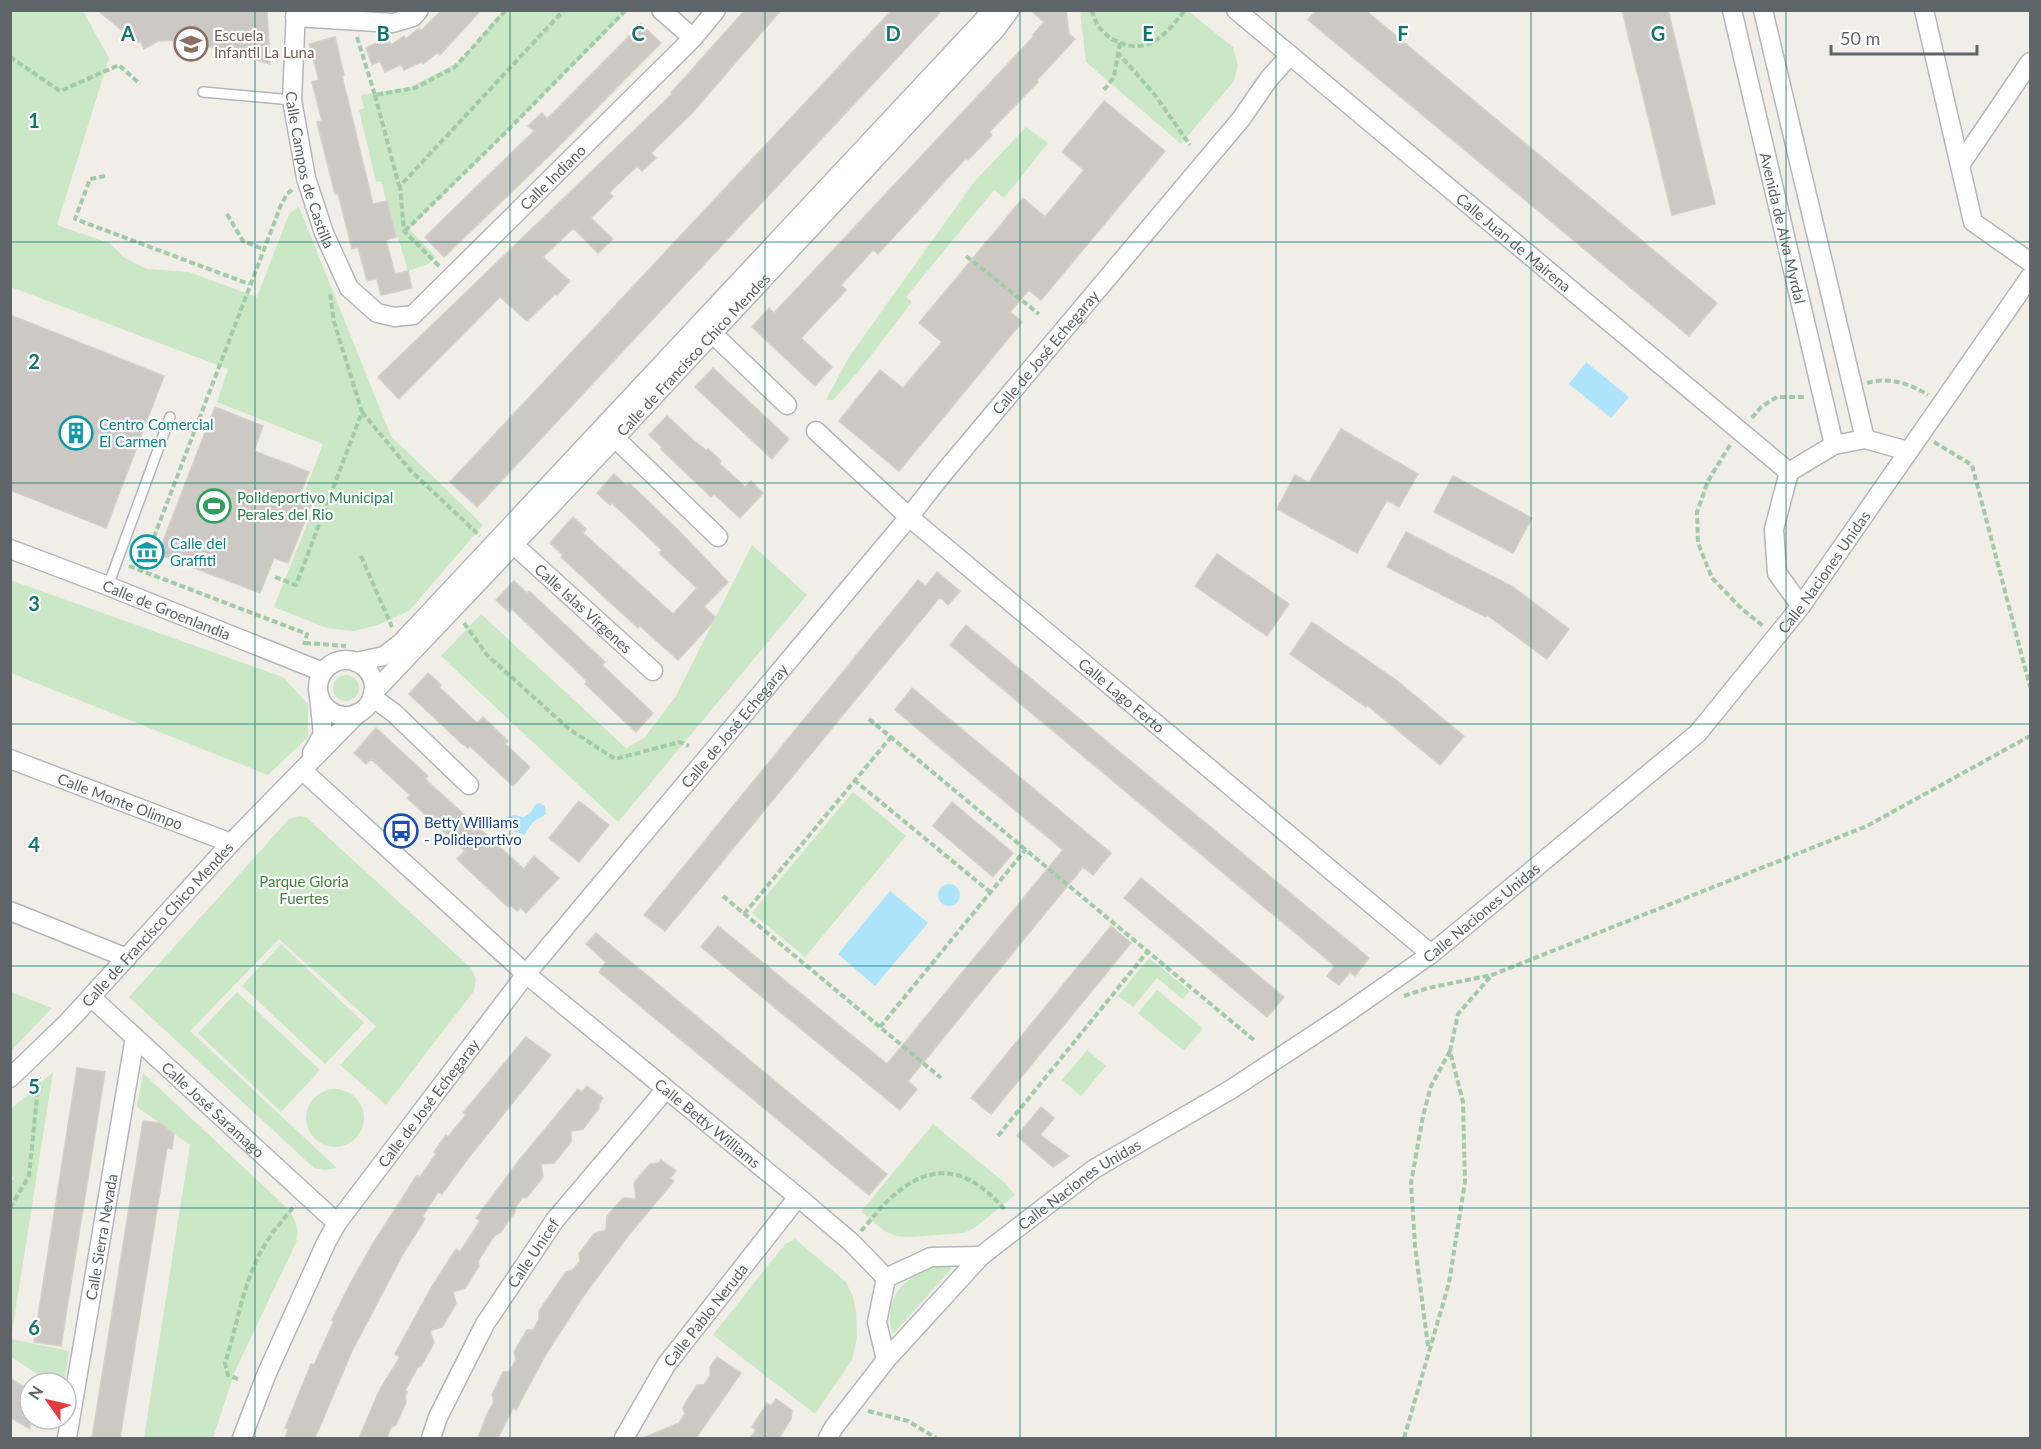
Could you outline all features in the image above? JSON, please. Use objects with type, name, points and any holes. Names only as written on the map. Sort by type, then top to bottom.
[{"type":"street","points":[[295,14],[393,23],[413,17],[419,10]]},
{"type":"street","points":[[661,10],[693,38]]},
{"type":"street","name":"Calle Indiano","points":[[377,312],[395,317],[413,315],[693,38],[716,10]]},
{"type":"street","name":"Calle de Francisco Chico Mendes","points":[[356,662],[384,656],[402,642],[993,10]]},
{"type":"street","name":"Calle de Francisco Chico Mendes","points":[[373,695],[996,29],[1010,10]]},
{"type":"street","name":"Calle Juan de Mairena","points":[[1236,10],[1789,472]]},
{"type":"street","name":"Avenida de Alva Myrdal","points":[[1732,10],[1834,445]]},
{"type":"street","name":"Avenida de Alva Myrdal","points":[[1763,10],[1865,439]]},
{"type":"street","points":[[1924,10],[1973,222],[2031,262]]},
{"type":"street","name":"Calle Campos de Castilla","points":[[295,14],[292,99],[306,178],[324,234],[349,288],[377,312]]},
{"type":"street","name":"Calle de José Echegaray","points":[[242,1438],[267,1373],[337,1223],[526,974],[1241,119],[1268,80],[1290,55]]},
{"type":"street","points":[[1960,165],[2031,62]]},
{"type":"street","name":"Calle Naciones Unidas","points":[[828,1438],[886,1360],[981,1256],[1094,1169],[1230,1090],[1431,954],[1698,733],[1801,606],[2031,277]]},
{"type":"street","points":[[712,333],[787,405]]},
{"type":"street","name":"Calle Lago Ferto","points":[[816,431],[909,517],[1431,954]]},
{"type":"street","points":[[615,438],[718,537]]},
{"type":"street","points":[[1801,606],[1777,573],[1774,529],[1789,472],[1834,445],[1865,439],[1908,451]]},
{"type":"street","name":"Calle Islas Vírgenes","points":[[514,545],[653,671]]},
{"type":"street","name":"Calle de Groenlandia","points":[[10,549],[323,672]]},
{"type":"street","points":[[347,660],[356,662],[370,674],[373,695],[365,708],[358,713],[342,716],[327,709],[319,695],[318,687],[323,672],[338,661],[347,660]]},
{"type":"street","name":"Calle de Francisco Chico Mendes","points":[[302,770],[323,734],[319,695]]},
{"type":"street","points":[[373,695],[469,785]]},
{"type":"street","name":"Calle de Francisco Chico Mendes","points":[[10,1078],[92,997],[231,843],[358,713]]},
{"type":"street","name":"Calle Monte Olimpo","points":[[10,759],[231,843]]},
{"type":"street","name":"Calle Betty Williams","points":[[302,770],[526,974],[798,1197],[851,1242],[886,1278]]},
{"type":"street","points":[[10,911],[127,958]]},
{"type":"street","name":"Calle José Saramago","points":[[92,997],[337,1223]]},
{"type":"street","name":"Calle Sierra Nevada","points":[[67,1438],[135,1037]]},
{"type":"street","name":"Calle Unicef","points":[[431,1438],[438,1417],[485,1324],[548,1229],[666,1089]]},
{"type":"street","name":"Calle Pablo Neruda","points":[[624,1438],[666,1365],[798,1197]]},
{"type":"street","points":[[886,1360],[877,1322],[886,1278],[931,1257],[981,1256]]},
{"type":"lane","points":[[203,92],[292,99]]},
{"type":"lane","points":[[108,586],[170,417]]},
{"type":"path","points":[[375,95],[415,88],[455,67],[506,10]]},
{"type":"path","points":[[399,186],[564,10]]},
{"type":"path","points":[[404,231],[626,10]]},
{"type":"path","points":[[1092,10],[1103,34],[1133,48],[1158,39],[1185,10]]},
{"type":"path","points":[[356,31],[399,186],[404,231],[451,278]]},
{"type":"path","points":[[1104,90],[1114,78],[1120,43]]},
{"type":"path","points":[[1118,53],[1155,95],[1190,145]]},
{"type":"path","points":[[10,57],[60,91],[119,65],[140,84]]},
{"type":"path","points":[[105,176],[90,179],[75,219],[249,284]]},
{"type":"path","points":[[141,571],[263,249],[281,205],[287,194],[296,187]]},
{"type":"path","points":[[227,214],[243,241],[263,249]]},
{"type":"path","points":[[966,256],[1039,314]]},
{"type":"path","points":[[330,285],[334,322],[362,412],[411,471],[480,536]]},
{"type":"path","points":[[275,577],[296,585],[362,412]]},
{"type":"path","points":[[1920,434],[1972,465],[2031,687]]},
{"type":"path","points":[[361,556],[395,634],[402,642]]},
{"type":"path","points":[[117,561],[307,634],[299,662]]},
{"type":"path","points":[[462,621],[487,655],[552,714],[569,729],[615,759],[680,742],[689,746]]},
{"type":"path","points":[[869,718],[1256,1041]]},
{"type":"path","points":[[1396,999],[1428,988],[1492,975],[1867,826],[2031,736]]},
{"type":"path","points":[[744,914],[891,737]]},
{"type":"path","points":[[854,780],[990,892]]},
{"type":"path","points":[[879,1027],[1026,849]]},
{"type":"path","points":[[723,896],[941,1078]]},
{"type":"path","points":[[998,1136],[1148,951]]},
{"type":"path","points":[[1429,1350],[1415,1246],[1411,1183],[1422,1116],[1431,1086],[1450,1051],[1458,1014],[1492,975]]},
{"type":"path","points":[[1404,1438],[1449,1283],[1465,1182],[1463,1102],[1450,1051]]},
{"type":"path","points":[[10,1208],[29,1176],[39,1077]]},
{"type":"path","points":[[851,1242],[893,1196],[921,1177],[955,1173],[971,1179],[985,1188],[1005,1210]]},
{"type":"path","points":[[238,1379],[228,1375],[225,1363],[248,1282],[267,1240],[295,1205]]},
{"type":"path","points":[[850,1406],[908,1421],[936,1438]]},
{"type":"green space","points":[[10,11],[83,11],[109,58],[57,225],[109,243],[125,258],[147,269],[189,272],[257,297],[289,214],[299,207],[391,436],[483,525],[409,611],[378,625],[354,631],[327,628],[274,607],[317,499],[304,494],[323,444],[217,402],[228,369],[11,287]]},
{"type":"green space","points":[[503,11],[628,11],[409,229],[436,257],[428,264],[408,271],[381,181],[376,182],[359,110],[364,108],[361,95],[410,87],[459,62]]},
{"type":"green space","points":[[1080,11],[1188,11],[1233,47],[1238,66],[1234,81],[1181,144],[1086,62]]},
{"type":"green space","points":[[1026,127],[1048,143],[1004,198],[994,190],[906,297],[912,302],[858,372],[833,400],[826,400],[849,357],[974,182]]},
{"type":"green space","points":[[752,545],[807,595],[618,822],[441,656],[481,614],[626,748],[644,738],[676,696]]},
{"type":"green space","points":[[10,580],[283,677],[308,704],[308,737],[268,775],[11,673]]},
{"type":"green space","points":[[346,675],[355,679],[359,688],[355,697],[346,701],[337,697],[333,688],[337,679]]},
{"type":"green space","points":[[853,792],[906,836],[805,957],[752,913]]},
{"type":"green space","name":"Parque Gloria Fuertes","points":[[299,816],[306,817],[471,968],[476,979],[474,991],[386,1105],[340,1065],[376,1026],[279,939],[190,1031],[337,1168],[325,1170],[314,1168],[129,997],[289,819]]},
{"type":"green space","points":[[281,944],[364,1023],[325,1064],[242,986]]},
{"type":"green space","points":[[1149,958],[1190,991],[1183,999],[1157,978],[1133,1007],[1118,996]]},
{"type":"green space","points":[[1157,990],[1203,1028],[1184,1051],[1138,1013]]},
{"type":"green space","points":[[11,992],[52,1008],[11,1051]]},
{"type":"green space","points":[[237,992],[320,1070],[281,1112],[198,1033]]},
{"type":"green space","points":[[1087,1050],[1106,1066],[1081,1096],[1062,1080]]},
{"type":"green space","points":[[53,1072],[11,1339],[69,1351],[66,1371],[33,1371],[10,1356],[10,1181],[14,1179],[11,1172],[11,1109]]},
{"type":"green space","points":[[143,1073],[287,1208],[297,1228],[296,1243],[235,1371],[213,1438],[144,1438],[190,1145],[137,1107]]},
{"type":"green space","points":[[335,1089],[346,1091],[356,1097],[362,1107],[364,1118],[362,1129],[356,1139],[346,1145],[335,1147],[324,1145],[314,1139],[308,1129],[306,1118],[308,1107],[314,1097],[324,1091]]},
{"type":"green space","points":[[933,1124],[1005,1183],[1015,1195],[976,1227],[964,1233],[909,1237],[886,1232],[861,1212]]},
{"type":"green space","points":[[795,1239],[846,1282],[856,1311],[857,1337],[852,1360],[815,1414],[713,1335],[785,1244]]},
{"type":"green space","points":[[945,1265],[952,1268],[893,1334],[890,1320],[891,1308],[901,1287],[920,1273]]},
{"type":"water","points":[[1586,362],[1629,397],[1611,418],[1569,384]]},
{"type":"water","points":[[539,803],[545,806],[546,814],[533,822],[524,835],[506,826],[508,817],[514,815],[524,817]]},
{"type":"water","points":[[949,884],[957,887],[960,895],[957,903],[949,906],[941,903],[938,895],[941,887]]},
{"type":"water","points":[[890,891],[928,923],[875,986],[838,954]]},
{"type":"building","points":[[97,10],[267,10],[270,64],[186,40],[158,41],[144,49],[141,42],[137,42]]},
{"type":"building","points":[[442,10],[481,10],[440,55],[438,52],[423,64],[421,62],[404,70],[401,64],[385,72],[380,61],[372,65],[366,48],[388,38],[391,45],[404,36],[406,39],[419,28],[421,31]]},
{"type":"building","points":[[745,10],[781,10],[693,112],[651,153],[656,158],[642,171],[637,166],[609,193],[613,196],[591,218],[613,239],[598,253],[573,228],[543,257],[570,281],[557,295],[555,294],[527,321],[500,297],[399,399],[378,377],[672,94]]},
{"type":"building","points":[[892,10],[942,10],[477,507],[450,482]]},
{"type":"building","points":[[1030,10],[1066,10],[1069,34],[1075,39],[1037,80],[1038,82],[989,132],[992,135],[968,160],[966,158],[878,254],[873,250],[841,285],[846,290],[801,338],[832,367],[815,386],[752,327],[769,308],[774,313],[1034,36],[1044,22]]},
{"type":"building","points":[[1316,10],[1365,10],[1717,303],[1689,336],[1308,20]]},
{"type":"building","points":[[1622,10],[1668,10],[1715,204],[1672,215]]},
{"type":"building","points":[[641,24],[661,43],[444,257],[425,237],[534,131],[528,126],[542,113],[547,119]]},
{"type":"building","points":[[335,37],[344,75],[342,76],[373,204],[387,201],[396,237],[386,240],[395,274],[408,271],[412,288],[381,295],[377,279],[367,281],[358,247],[352,249],[338,193],[335,194],[317,122],[322,121],[312,82],[319,80],[309,44]]},
{"type":"building","points":[[1104,101],[1165,151],[1041,300],[1029,290],[1010,312],[1022,322],[899,471],[839,421],[880,370],[903,388],[942,342],[919,323],[1023,198],[1045,217],[1084,170],[1062,152]]},
{"type":"building","name":"Centro Comercial El Carmen","points":[[10,315],[164,376],[106,528],[10,490]]},
{"type":"building","points":[[713,368],[789,439],[772,459],[695,387]]},
{"type":"building","points":[[215,407],[263,426],[254,451],[309,472],[300,495],[313,501],[288,563],[274,558],[260,593],[158,554]]},
{"type":"building","points":[[667,416],[693,440],[707,451],[708,449],[721,461],[719,463],[745,487],[751,481],[763,493],[740,518],[714,494],[711,497],[649,435]]},
{"type":"building","points":[[1341,429],[1418,474],[1399,507],[1387,500],[1357,553],[1277,509],[1295,475],[1309,483]]},
{"type":"building","points":[[614,474],[627,486],[629,483],[728,582],[704,607],[715,617],[712,623],[678,660],[639,625],[638,628],[561,557],[563,555],[550,543],[573,517],[586,529],[583,533],[673,614],[697,588],[659,553],[662,550],[612,503],[610,505],[597,493]]},
{"type":"building","points":[[1453,476],[1532,518],[1513,553],[1434,512]]},
{"type":"building","points":[[1406,532],[1513,587],[1569,629],[1547,659],[1487,615],[1486,617],[1387,567]]},
{"type":"building","points":[[1217,554],[1289,604],[1267,636],[1195,586]]},
{"type":"building","points":[[937,572],[960,591],[948,605],[940,597],[665,931],[644,915],[918,580],[926,586]]},
{"type":"building","points":[[514,581],[527,593],[529,591],[605,662],[602,665],[653,713],[636,732],[585,684],[587,681],[512,609],[509,612],[496,600]]},
{"type":"building","points":[[1312,622],[1396,680],[1464,736],[1440,765],[1367,705],[1366,707],[1290,654]]},
{"type":"building","points":[[966,625],[1369,958],[1355,976],[1350,972],[1339,985],[1327,976],[1335,966],[950,645]]},
{"type":"building","points":[[428,673],[441,685],[439,687],[477,723],[483,717],[508,741],[505,744],[530,767],[513,786],[470,746],[468,748],[460,742],[409,694]]},
{"type":"building","points":[[912,688],[1111,853],[1093,875],[1083,867],[908,1081],[917,1089],[900,1110],[701,947],[718,926],[887,1064],[1063,850],[895,710]]},
{"type":"building","points":[[376,728],[428,776],[425,779],[524,869],[534,856],[559,878],[526,913],[521,908],[517,911],[510,905],[508,907],[457,859],[465,851],[407,798],[410,795],[371,759],[366,764],[354,753]]},
{"type":"building","points":[[579,801],[609,825],[579,862],[549,838]]},
{"type":"building","points":[[952,802],[1013,853],[993,877],[933,826]]},
{"type":"building","points":[[1141,878],[1284,997],[1267,1017],[1124,898]]},
{"type":"building","points":[[1111,926],[1131,943],[991,1114],[971,1098]]},
{"type":"building","points":[[596,933],[887,1174],[869,1195],[599,972],[606,962],[586,944]]},
{"type":"building","points":[[526,1037],[551,1055],[442,1194],[438,1192],[422,1217],[425,1219],[403,1254],[352,1351],[315,1438],[285,1438],[288,1429],[285,1428],[311,1364],[314,1365],[334,1321],[332,1320],[372,1245],[417,1175],[420,1177],[436,1154],[434,1152],[446,1135],[448,1137],[466,1115],[463,1113]]},
{"type":"building","points":[[77,1068],[105,1072],[61,1346],[34,1342]]},
{"type":"building","points":[[587,1086],[603,1098],[599,1108],[583,1129],[571,1131],[571,1142],[554,1163],[541,1164],[543,1177],[527,1197],[522,1198],[500,1233],[495,1235],[481,1256],[479,1266],[465,1288],[453,1292],[456,1304],[442,1327],[430,1331],[434,1343],[405,1391],[407,1392],[406,1402],[396,1425],[391,1427],[387,1438],[359,1438],[380,1389],[400,1357],[395,1354],[431,1288],[456,1249],[460,1252],[480,1221],[476,1218],[521,1158],[578,1089],[582,1092]]},
{"type":"building","points":[[1041,1107],[1054,1118],[1040,1135],[1069,1156],[1053,1167],[1017,1136]]},
{"type":"building","points":[[143,1121],[160,1123],[174,1134],[172,1149],[167,1148],[120,1438],[92,1438]]},
{"type":"building","points":[[661,1160],[676,1171],[670,1178],[674,1181],[628,1236],[582,1298],[545,1356],[516,1410],[513,1408],[498,1438],[478,1438],[494,1402],[492,1395],[503,1372],[510,1371],[516,1359],[514,1352],[527,1330],[533,1330],[539,1319],[539,1311],[566,1272],[573,1270],[580,1261],[579,1254],[594,1234],[606,1230],[607,1216],[623,1198],[636,1199],[634,1183],[650,1164]]},
{"type":"building","points":[[717,1357],[741,1373],[696,1438],[643,1438],[679,1423],[685,1414],[683,1407],[697,1385],[704,1385],[710,1376],[710,1367]]},
{"type":"building","points":[[10,1378],[18,1383],[18,1422],[10,1417]]},
{"type":"building","points":[[776,1399],[792,1410],[791,1419],[779,1438],[750,1438],[756,1430],[752,1427],[767,1403],[771,1406]]},
{"type":"place","name":"Escuela Infantil La Luna","points":[[191,44]]},
{"type":"place","name":"Centro Comercial El Carmen","points":[[76,433]]},
{"type":"place","name":"Polideportivo Municipal Perales del Rio","points":[[214,506]]},
{"type":"place","name":"Calle del Graffiti","points":[[147,552]]},
{"type":"place","name":"Betty Williams - Polideportivo","points":[[401,831]]}]
